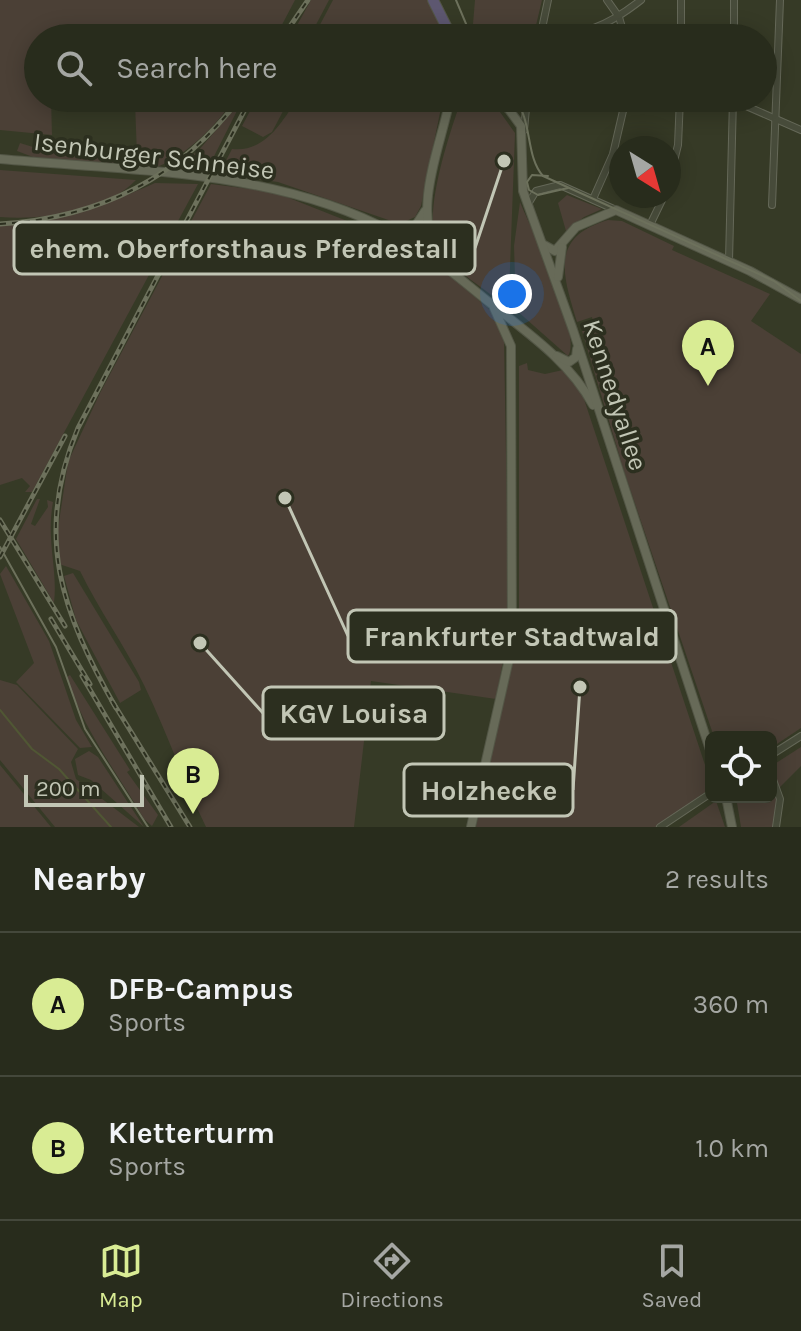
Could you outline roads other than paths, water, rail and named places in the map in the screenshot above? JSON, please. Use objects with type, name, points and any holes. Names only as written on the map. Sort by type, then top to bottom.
[{"type":"highway","points":[[433,0],[445,24]]},
{"type":"highway","points":[[441,0],[452,24]]},
{"type":"main road","points":[[442,262],[428,237],[426,210],[448,112]]},
{"type":"main road","points":[[511,112],[520,121],[522,133]]},
{"type":"main road","name":"Kennedyallee","points":[[522,133],[521,179],[528,204],[578,344],[705,735]]},
{"type":"main road","name":"Isenburger Schneise","points":[[0,159],[274,187],[346,211],[391,231],[442,262],[530,334],[582,385],[602,424]]},
{"type":"main road","points":[[391,231],[416,225],[426,210]]},
{"type":"main road","points":[[543,244],[554,252],[582,223],[616,210],[729,261],[801,299]]},
{"type":"main road","points":[[560,293],[558,263],[565,241]]},
{"type":"main road","points":[[787,291],[801,307]]},
{"type":"main road","points":[[491,304],[511,346]]},
{"type":"main road","points":[[471,827],[512,646],[511,346],[516,334],[530,334]]},
{"type":"main road","points":[[539,342],[567,362],[576,357],[578,344]]},
{"type":"main road","points":[[727,803],[732,827]]},
{"type":"street","points":[[543,24],[548,0]]},
{"type":"street","points":[[607,0],[621,24]]},
{"type":"street","points":[[603,24],[619,17],[641,0]]},
{"type":"street","points":[[681,0],[681,24]]},
{"type":"street","points":[[734,0],[734,24]]},
{"type":"street","points":[[772,205],[780,0]]},
{"type":"street","points":[[522,133],[524,112]]},
{"type":"street","points":[[593,199],[613,154],[623,112]]},
{"type":"street","points":[[678,136],[679,112]]},
{"type":"street","points":[[729,261],[731,112]]},
{"type":"street","points":[[762,112],[801,130]]},
{"type":"street","points":[[528,204],[538,189],[553,185],[566,187],[616,210]]},
{"type":"street","points":[[650,225],[658,208]]},
{"type":"street","points":[[787,291],[801,293]]},
{"type":"street","points":[[777,751],[801,736]]},
{"type":"street","points":[[776,827],[780,799],[777,791]]},
{"type":"street","points":[[660,827],[705,797]]},
{"type":"waterway","points":[[0,710],[32,749],[59,769],[111,827]]},
{"type":"tram line","points":[[456,0],[466,24]]},
{"type":"tram line","points":[[522,112],[537,168],[543,176],[774,281],[801,301]]},
{"type":"tram line","points":[[548,176],[532,175],[527,182],[529,190],[538,195],[568,188]]},
{"type":"tram line","points":[[0,547],[56,647],[85,729],[148,827]]},
{"type":"railway","points":[[292,24],[308,0]]},
{"type":"railway","points":[[0,224],[71,213],[135,189],[191,151],[228,112]]},
{"type":"railway","points":[[116,708],[81,639],[68,606],[60,572],[56,539],[57,504],[64,467],[78,428],[244,112]]},
{"type":"railway","points":[[0,557],[65,436]]},
{"type":"railway","points":[[0,520],[65,626]]},
{"type":"railway","points":[[51,619],[90,684]]},
{"type":"railway","points":[[82,676],[171,827]]},
{"type":"railway","points":[[112,701],[190,827]]},
{"type":"place","name":"ehem. Oberforsthaus Pferdestall","points":[[504,161]]},
{"type":"place","name":"DFB-Campus","points":[[708,386]]},
{"type":"place","name":"Frankfurter Stadtwald","points":[[285,498]]},
{"type":"place","name":"KGV Louisa","points":[[200,643]]},
{"type":"place","name":"Holzhecke","points":[[580,687]]},
{"type":"place","name":"Kletterturm","points":[[193,814]]}]
